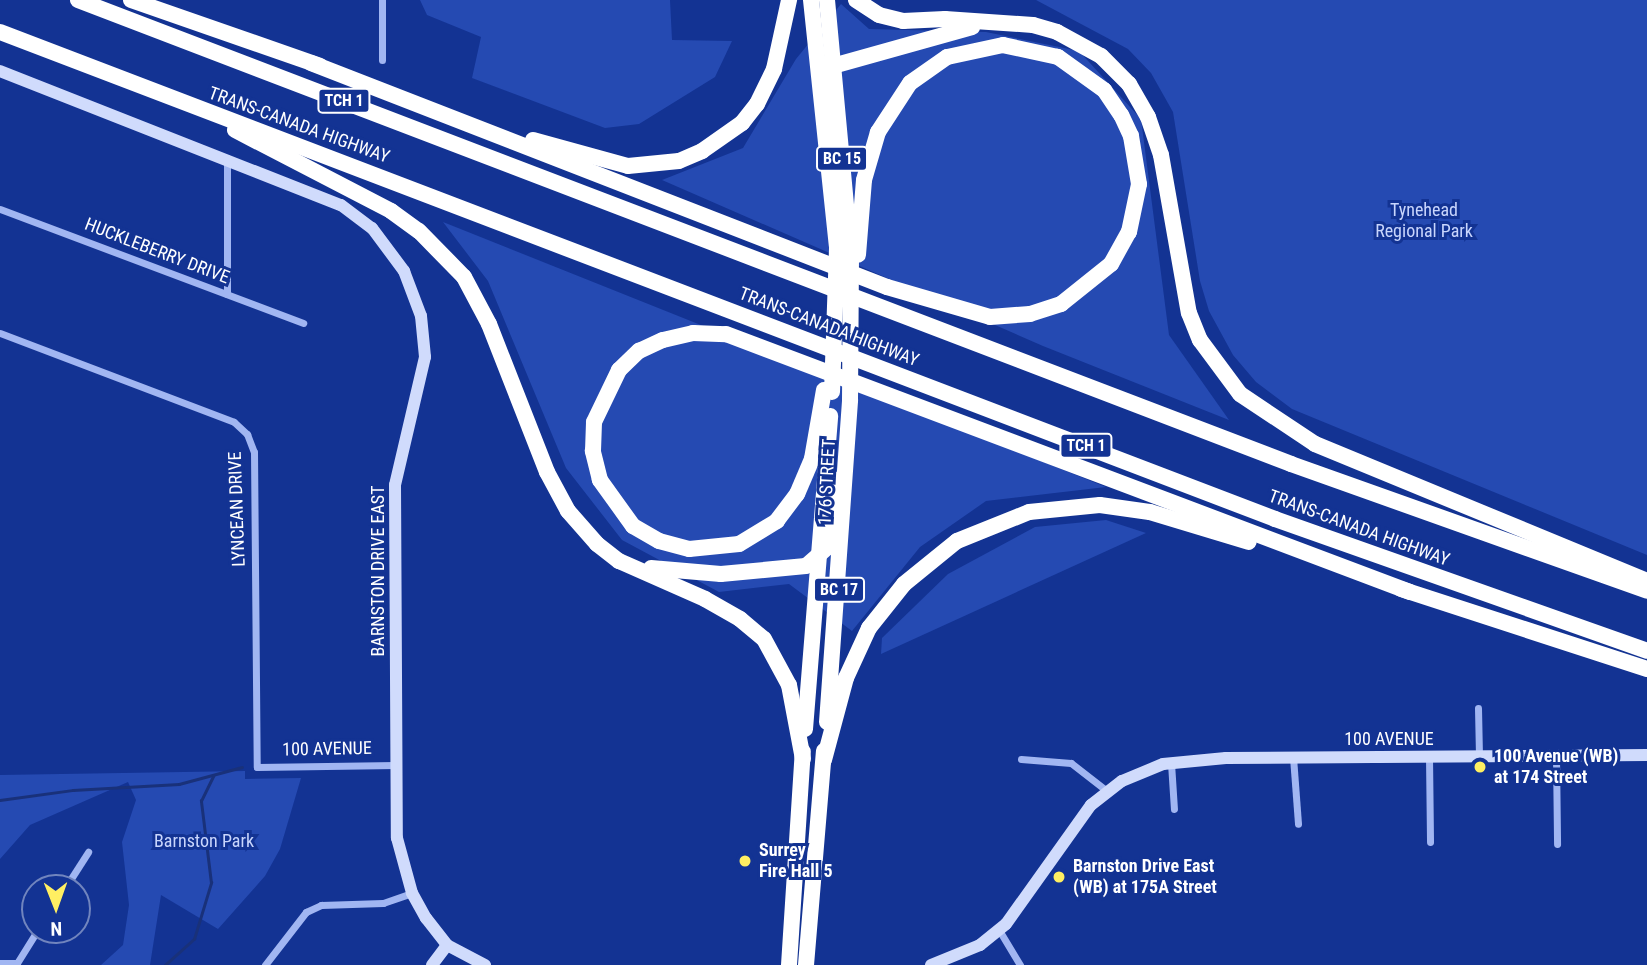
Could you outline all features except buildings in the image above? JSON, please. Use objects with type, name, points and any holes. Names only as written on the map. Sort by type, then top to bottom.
[{"type":"highway","name":"TRANS-CANADA HIGHWAY","points":[[78,0],[1291,464],[1647,591]]},
{"type":"highway","points":[[131,0],[547,145],[606,162],[653,166],[702,151],[742,123],[774,69],[789,0]]},
{"type":"highway","name":"BC 15","points":[[811,0],[825,68],[849,251],[833,342],[828,391]]},
{"type":"highway","name":"BC 15","points":[[825,68],[827,0]]},
{"type":"highway","points":[[856,0],[879,15],[903,21],[1032,25],[1080,43],[1118,71],[1141,102],[1161,155],[1189,313],[1207,351],[1240,394],[1315,444],[1647,581]]},
{"type":"highway","points":[[825,68],[960,28],[1002,22]]},
{"type":"highway","name":"TRANS-CANADA HIGHWAY","points":[[0,32],[1275,519],[1647,651]]},
{"type":"highway","points":[[311,63],[887,287],[990,317],[1030,314],[1061,304],[1111,264],[1129,232],[1139,184],[1131,136],[1104,90],[1080,69],[1049,54],[1003,44],[947,57],[910,83],[878,132],[864,180],[849,251]]},
{"type":"highway","points":[[180,101],[391,211],[443,254],[464,277],[489,324],[539,452],[568,511],[597,544],[619,561],[717,606],[764,639],[789,685],[803,759]]},
{"type":"highway","name":"176 STREET","points":[[806,965],[849,419],[853,312],[849,251]]},
{"type":"highway","points":[[828,391],[812,458],[797,494],[777,521],[738,544],[689,550],[659,541],[633,526],[600,480],[594,422],[619,370],[639,351],[663,340],[693,333],[726,334],[1410,592]]},
{"type":"highway","name":"176 STREET","points":[[789,965],[828,391]]},
{"type":"highway","points":[[619,561],[663,572],[721,574],[799,567],[818,558],[829,546],[849,419]]},
{"type":"highway","points":[[824,760],[849,670],[888,602],[931,559],[957,541],[1029,512],[1100,505],[1150,512],[1647,669]]},
{"type":"street","points":[[382,0],[382,60]]},
{"type":"street","name":"BARNSTON DRIVE EAST","points":[[0,71],[341,205],[372,228],[404,271],[421,316],[425,357],[395,485],[397,838],[412,893],[447,945],[485,965]]},
{"type":"street","points":[[226,158],[227,294]]},
{"type":"street","name":"HUCKLEBERRY DRIVE","points":[[0,209],[303,323]]},
{"type":"street","name":"LYNCEAN DRIVE","points":[[0,333],[234,422],[247,435],[254,452],[257,767]]},
{"type":"street","points":[[1478,708],[1479,756]]},
{"type":"street","name":"100 AVENUE","points":[[1107,790],[1135,775],[1171,762],[1293,757],[1647,755]]},
{"type":"street","points":[[1556,756],[1558,844]]},
{"type":"street","points":[[1293,757],[1298,824]]},
{"type":"street","points":[[1429,757],[1430,842]]},
{"type":"street","points":[[931,965],[980,945],[999,930],[1062,841],[1107,790],[1071,763],[1021,759]]},
{"type":"street","points":[[1171,762],[1174,809]]},
{"type":"street","name":"100 AVENUE","points":[[257,767],[396,765]]},
{"type":"street","points":[[74,874],[88,852]]},
{"type":"street","points":[[265,965],[306,912],[321,905],[383,903],[412,893]]},
{"type":"street","points":[[999,930],[1020,965]]},
{"type":"street","points":[[0,963],[17,963],[29,944]]},
{"type":"street","points":[[432,965],[447,945]]},
{"type":"green space","points":[[420,0],[670,0],[672,40],[732,41],[715,77],[639,124],[605,128],[472,78],[481,37],[427,15]]},
{"type":"green space","name":"Tynehead Regional Park","points":[[1036,0],[1647,0],[1647,555],[1292,409],[1256,382],[1233,355],[1209,311],[1200,281],[1173,112],[1151,73],[1128,49]]},
{"type":"green space","points":[[841,4],[869,29],[986,32],[1079,51],[1141,119],[1169,335],[1229,420],[1043,346],[662,180],[743,148],[796,59]]},
{"type":"green space","points":[[443,222],[1106,487],[986,501],[920,547],[852,631],[789,584],[719,592],[622,540],[566,468],[488,281]]},
{"type":"green space","points":[[1106,520],[1146,533],[881,654],[882,638],[948,574],[1035,527]]},
{"type":"green space","name":"Barnston Park","points":[[245,771],[245,779],[301,778],[280,849],[265,876],[218,929],[161,895],[150,965],[101,965],[123,945],[129,905],[122,842],[136,800],[128,782],[30,825],[0,859],[0,775]]},
{"type":"waterway","points":[[0,800],[73,790],[179,784],[242,767]]},
{"type":"waterway","points":[[165,965],[194,939],[211,883],[201,801],[213,776]]},
{"type":"place","name":"100 Avenue (WB) at 174 Street","points":[[1480,767]]},
{"type":"place","name":"Surrey Fire Hall 5","points":[[745,861]]},
{"type":"place","name":"Barnston Drive East (WB) at 175A Street","points":[[1059,877]]}]
